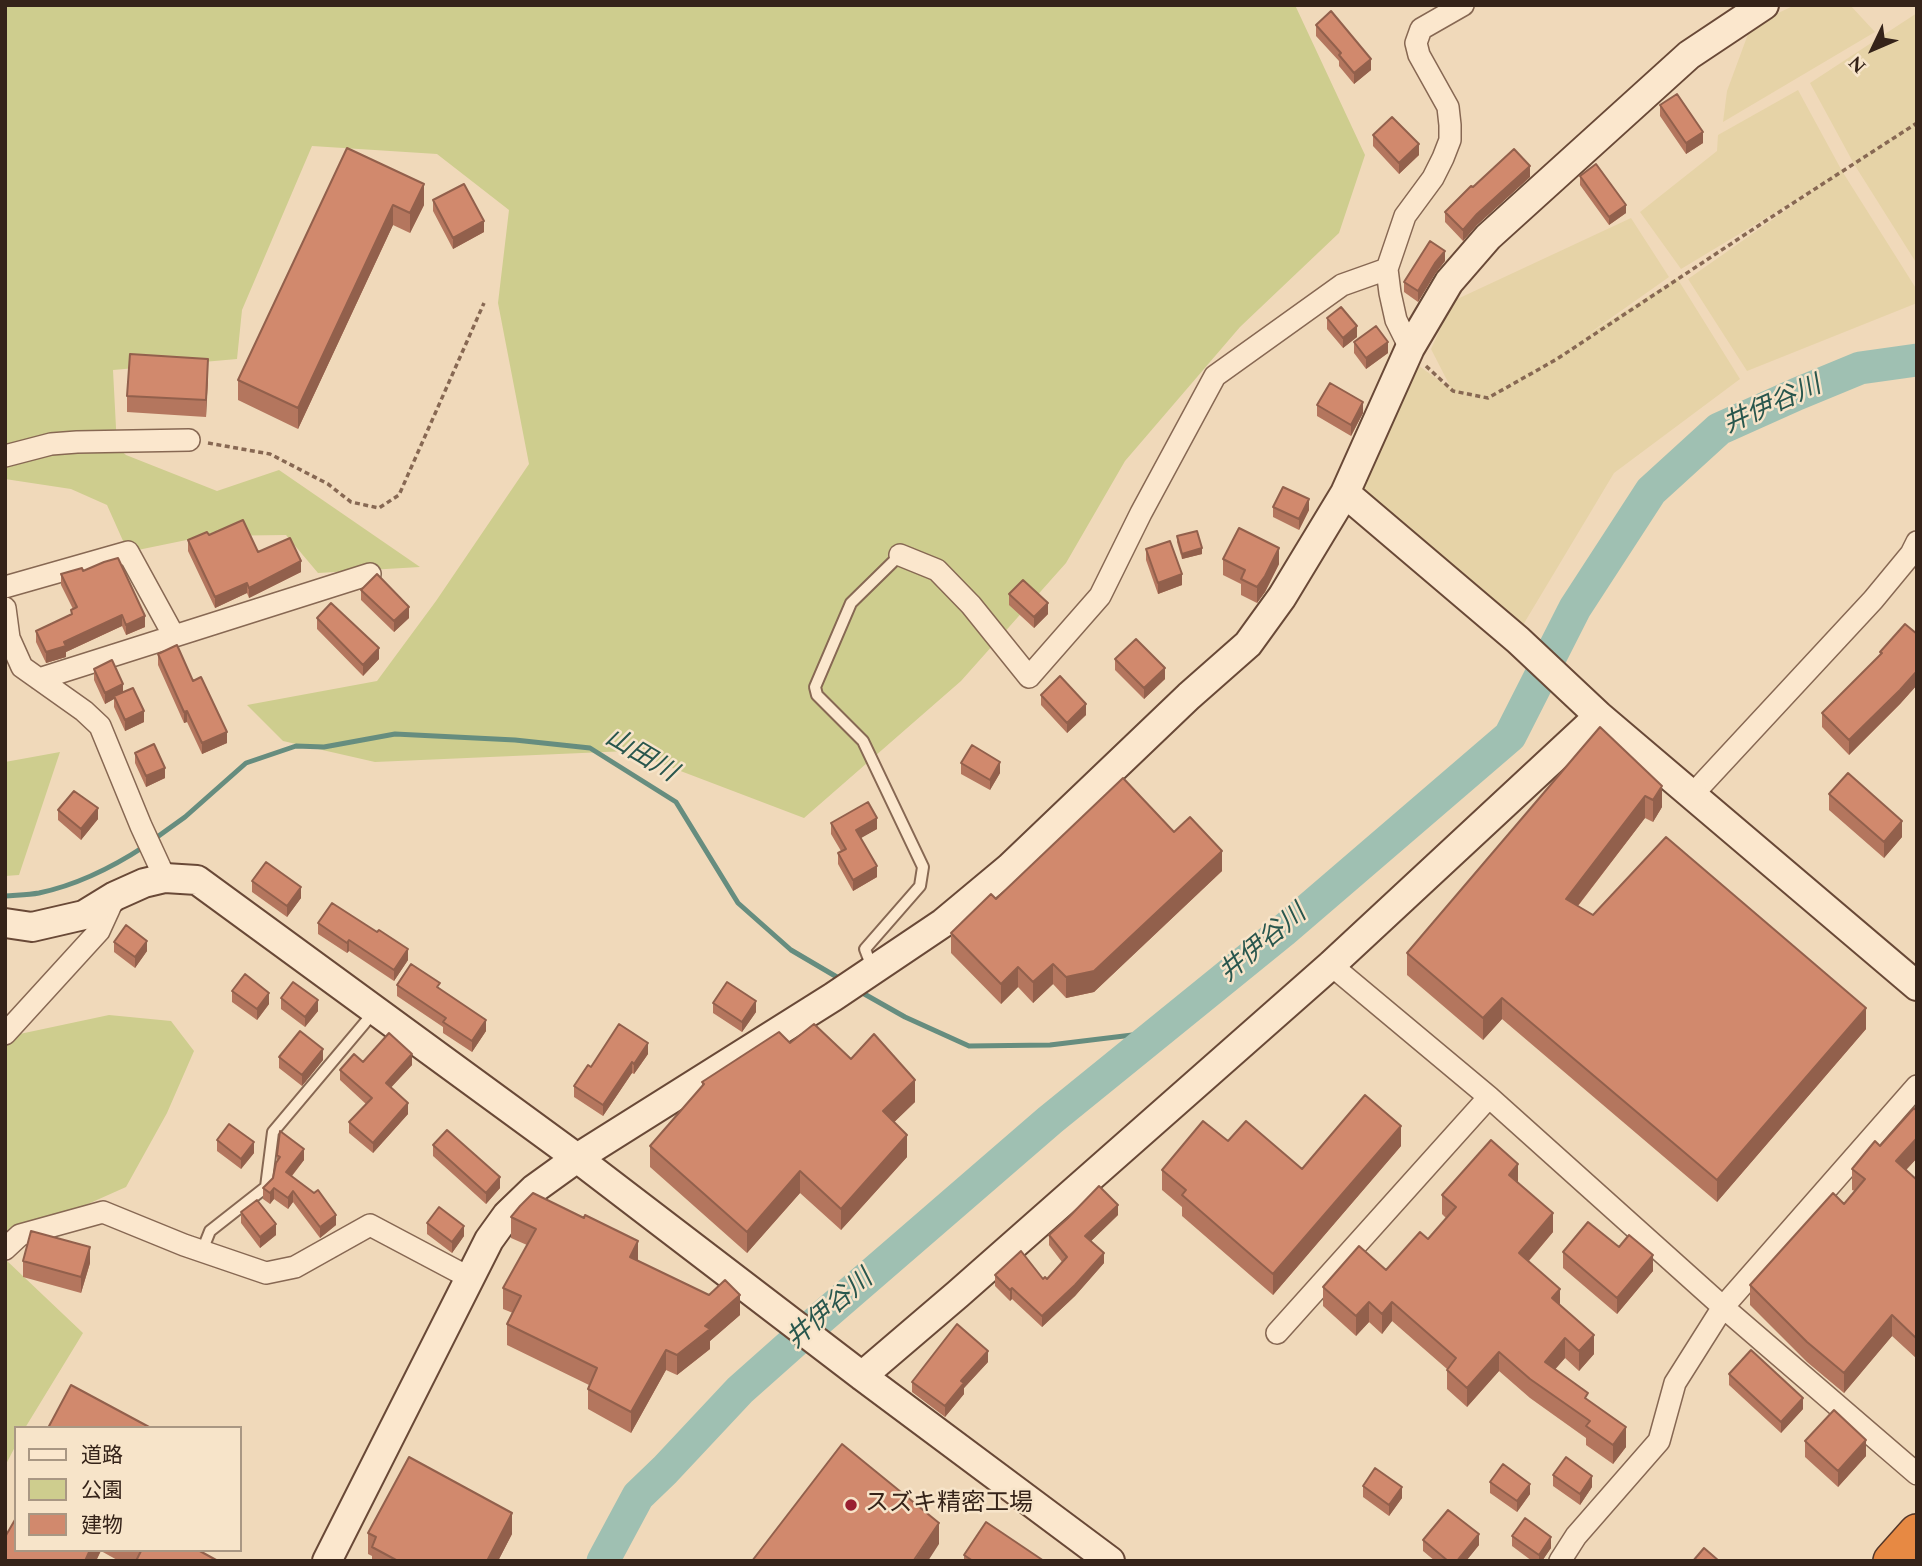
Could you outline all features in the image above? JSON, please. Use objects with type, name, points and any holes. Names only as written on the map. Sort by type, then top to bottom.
[{"type":"highway","points":[[1892,1561],[1917,1533]]},
{"type":"street","points":[[1410,348],[1396,320],[1387,269],[1405,216],[1433,178],[1450,140],[1448,107],[1419,54],[1416,43],[1421,29],[1463,5]]},
{"type":"street","points":[[327,1561],[489,1240],[507,1215],[534,1189],[577,1158],[833,997],[943,923],[1009,868],[1189,696],[1248,645],[1282,597],[1345,494],[1410,348],[1449,282],[1488,237],[1689,55],[1764,5]]},
{"type":"street","points":[[900,555],[937,570],[971,606],[1029,677],[1100,596],[1141,513],[1215,376],[1342,285],[1387,269]]},
{"type":"street","points":[[5,456],[51,444],[188,440]]},
{"type":"street","points":[[1345,494],[1518,640],[1592,710],[1917,986]]},
{"type":"street","points":[[1692,795],[1873,600],[1911,554],[1917,542]]},
{"type":"street","points":[[5,587],[128,552],[174,636]]},
{"type":"street","points":[[39,679],[370,574]]},
{"type":"street","points":[[5,608],[13,665],[39,679],[84,711],[100,726],[162,871]]},
{"type":"street","points":[[852,1368],[958,1294],[1331,965],[1592,710]]},
{"type":"street","points":[[5,923],[32,927],[84,915],[162,871],[197,880],[577,1158],[1110,1561]]},
{"type":"street","points":[[5,1034],[99,931],[115,896]]},
{"type":"street","points":[[1331,965],[1489,1097],[1723,1307],[1917,1474]]},
{"type":"street","points":[[1560,1561],[1576,1536],[1659,1441],[1675,1383],[1723,1307],[1917,1086]]},
{"type":"street","points":[[1277,1333],[1489,1097]]},
{"type":"street","points":[[5,1249],[20,1235],[103,1212],[266,1273],[295,1267],[370,1225],[470,1278]]},
{"type":"lane","points":[[868,973],[865,949],[920,886],[923,867],[863,741],[817,695],[815,687],[851,603],[900,555]]},
{"type":"lane","points":[[202,1251],[210,1231],[266,1187],[273,1132],[376,1010]]},
{"type":"path","points":[[1410,348],[1421,362],[1453,391],[1488,398],[1557,359],[1917,123]]},
{"type":"path","points":[[188,440],[270,454],[328,484],[351,502],[379,508],[400,495],[484,303]]},
{"type":"shaded area","points":[[1795,5],[1850,5],[1875,32],[1723,122],[1727,91],[1751,26]]},
{"type":"shaded area","points":[[1917,13],[1917,264],[1854,164],[1810,83]]},
{"type":"shaded area","points":[[1798,90],[1842,171],[1917,290],[1917,303],[1747,371],[1688,279],[1829,180],[1681,269],[1640,212],[1717,151],[1718,135]]},
{"type":"shaded area","points":[[1631,218],[1669,277],[1584,337],[1677,278],[1740,379],[1614,473],[1523,625],[1350,482],[1407,357],[1452,390],[1431,349],[1453,301]]},
{"type":"green space","points":[[5,5],[1295,5],[1365,155],[1339,233],[1240,327],[1125,461],[1066,563],[961,681],[804,818],[628,751],[375,762],[283,741],[247,705],[377,681],[436,601],[529,464],[498,303],[509,210],[437,154],[312,146],[242,310],[237,359],[113,370],[117,447],[126,455],[217,491],[279,470],[420,567],[318,573],[286,535],[206,536],[128,552],[107,505],[71,489],[5,479]]},
{"type":"green space","points":[[60,752],[19,875],[5,876],[5,762]]},
{"type":"green space","points":[[109,1015],[171,1021],[194,1051],[167,1113],[126,1187],[5,1241],[5,1031],[15,1035]]},
{"type":"green space","points":[[5,1259],[83,1333],[26,1426],[14,1426],[14,1449],[5,1466]]},
{"type":"building","points":[[1331,11],[1371,59],[1354,73],[1339,55],[1341,53],[1316,25]]},
{"type":"building","points":[[1677,94],[1703,132],[1686,143],[1660,105]]},
{"type":"building","points":[[1392,117],[1419,144],[1399,163],[1373,135]]},
{"type":"building","points":[[347,148],[424,184],[410,213],[393,205],[298,408],[238,380]]},
{"type":"building","points":[[1514,149],[1530,166],[1463,230],[1445,212]]},
{"type":"building","points":[[1596,164],[1626,205],[1609,217],[1580,176]]},
{"type":"building","points":[[464,184],[484,221],[453,238],[433,200]]},
{"type":"building","points":[[1430,241],[1445,251],[1418,291],[1404,282]]},
{"type":"building","points":[[1341,307],[1357,326],[1343,338],[1327,318]]},
{"type":"building","points":[[1376,326],[1388,342],[1366,358],[1354,342]]},
{"type":"building","points":[[130,354],[208,359],[206,400],[127,396]]},
{"type":"building","points":[[1330,383],[1363,402],[1351,425],[1317,405]]},
{"type":"building","points":[[1283,487],[1309,499],[1299,519],[1273,507]]},
{"type":"building","points":[[243,520],[258,552],[290,538],[301,561],[249,588],[247,583],[215,597],[188,540],[207,532],[209,535]]},
{"type":"building","points":[[1239,528],[1279,548],[1257,587],[1241,579],[1245,570],[1223,559]]},
{"type":"building","points":[[1197,531],[1202,548],[1182,554],[1177,536]]},
{"type":"building","points":[[1170,541],[1182,574],[1158,583],[1146,549]]},
{"type":"building","points":[[118,558],[145,616],[126,625],[122,615],[64,642],[66,646],[46,652],[36,631],[72,614],[71,610],[77,607],[61,574],[82,568],[83,571]]},
{"type":"building","points":[[377,574],[409,607],[394,621],[361,590]]},
{"type":"building","points":[[1023,580],[1048,603],[1034,617],[1009,594]]},
{"type":"building","points":[[331,603],[379,648],[363,665],[317,618]]},
{"type":"building","points":[[1905,624],[1917,634],[1917,671],[1849,740],[1822,713],[1882,653],[1880,652]]},
{"type":"building","points":[[1136,639],[1165,668],[1144,688],[1115,659]]},
{"type":"building","points":[[177,645],[193,681],[201,677],[227,732],[202,743],[187,711],[184,712],[158,654]]},
{"type":"building","points":[[112,660],[123,684],[105,693],[94,669]]},
{"type":"building","points":[[1060,676],[1086,704],[1067,723],[1041,695]]},
{"type":"building","points":[[133,688],[144,711],[125,720],[114,696]]},
{"type":"building","points":[[1600,727],[1662,786],[1653,800],[1645,796],[1566,899],[1593,915],[1666,837],[1866,1008],[1717,1180],[1502,998],[1483,1018],[1407,953]]},
{"type":"building","points":[[154,744],[165,768],[146,776],[135,753]]},
{"type":"building","points":[[972,745],[1000,762],[990,780],[961,763]]},
{"type":"building","points":[[1848,773],[1902,821],[1884,842],[1829,794]]},
{"type":"building","points":[[1123,778],[1174,832],[1190,817],[1222,851],[1094,971],[1066,977],[1053,964],[1033,982],[1018,967],[1001,984],[951,933],[991,894],[996,899]]},
{"type":"building","points":[[74,791],[98,808],[81,829],[58,810]]},
{"type":"building","points":[[868,802],[877,818],[856,830],[877,866],[853,880],[838,853],[846,849],[831,823]]},
{"type":"building","points":[[266,862],[301,887],[287,906],[252,881]]},
{"type":"building","points":[[332,903],[408,949],[394,970],[318,923]]},
{"type":"building","points":[[126,925],[147,941],[135,957],[114,942]]},
{"type":"building","points":[[411,964],[440,983],[437,987],[486,1020],[472,1041],[443,1022],[446,1018],[397,985]]},
{"type":"building","points":[[245,974],[269,993],[257,1009],[232,991]]},
{"type":"building","points":[[293,982],[318,1000],[305,1017],[281,998]]},
{"type":"building","points":[[727,982],[756,1001],[742,1022],[713,1003]]},
{"type":"building","points":[[619,1024],[648,1043],[603,1105],[574,1086],[588,1065],[591,1067]]},
{"type":"building","points":[[814,1024],[851,1059],[874,1034],[915,1080],[883,1111],[907,1135],[841,1209],[800,1171],[747,1232],[650,1146],[704,1084],[702,1082],[779,1032],[790,1043]]},
{"type":"building","points":[[300,1031],[323,1049],[302,1075],[279,1057]]},
{"type":"building","points":[[389,1033],[412,1054],[386,1083],[408,1103],[373,1143],[349,1122],[372,1098],[340,1070],[354,1054],[363,1062]]},
{"type":"building","points":[[1365,1095],[1401,1126],[1273,1274],[1182,1195],[1186,1190],[1162,1170],[1203,1121],[1228,1141],[1246,1121],[1302,1169]]},
{"type":"building","points":[[1914,1108],[1917,1111],[1917,1138],[1896,1161],[1917,1180],[1917,1339],[1892,1315],[1844,1373],[1807,1342],[1750,1285],[1833,1193],[1844,1204],[1865,1179],[1852,1169],[1875,1141],[1880,1146]]},
{"type":"building","points":[[229,1124],[254,1142],[241,1159],[217,1140]]},
{"type":"building","points":[[447,1130],[500,1177],[486,1193],[433,1145]]},
{"type":"building","points":[[280,1131],[304,1149],[286,1172],[314,1193],[318,1190],[336,1215],[320,1227],[293,1191],[288,1198],[274,1188],[270,1193],[263,1188],[273,1178],[280,1157],[277,1155]]},
{"type":"building","points":[[1491,1140],[1518,1164],[1509,1175],[1553,1213],[1519,1253],[1560,1289],[1552,1298],[1594,1335],[1579,1351],[1565,1338],[1545,1362],[1588,1393],[1585,1398],[1626,1427],[1613,1445],[1586,1426],[1590,1421],[1530,1379],[1499,1352],[1467,1388],[1447,1370],[1456,1358],[1392,1302],[1382,1314],[1369,1302],[1356,1316],[1323,1287],[1359,1246],[1386,1270],[1420,1232],[1428,1239],[1456,1207],[1442,1195]]},
{"type":"building","points":[[1099,1186],[1118,1205],[1085,1236],[1104,1253],[1042,1316],[995,1275],[1021,1251],[1043,1279],[1047,1279],[1067,1257],[1049,1235]]},
{"type":"building","points":[[533,1193],[638,1241],[630,1257],[709,1295],[725,1280],[740,1295],[705,1326],[710,1329],[677,1355],[666,1350],[631,1412],[588,1389],[597,1368],[507,1324],[521,1296],[503,1288],[536,1229],[511,1217]]},
{"type":"building","points":[[257,1200],[276,1224],[260,1237],[241,1212]]},
{"type":"building","points":[[439,1207],[464,1226],[452,1242],[427,1223]]},
{"type":"building","points":[[1588,1222],[1619,1247],[1629,1235],[1653,1255],[1617,1298],[1563,1252]]},
{"type":"building","points":[[31,1231],[90,1247],[81,1277],[23,1261]]},
{"type":"building","points":[[957,1324],[988,1351],[961,1381],[964,1383],[945,1406],[912,1382]]},
{"type":"building","points":[[1751,1350],[1803,1398],[1781,1422],[1729,1374]]},
{"type":"building","points":[[71,1385],[147,1426],[49,1426]]},
{"type":"building","points":[[1834,1410],[1866,1440],[1838,1471],[1805,1441]]},
{"type":"building","name":"スズキ精密工場","points":[[842,1444],[939,1523],[915,1561],[752,1561]]},
{"type":"building","points":[[409,1457],[512,1513],[487,1561],[398,1561],[372,1547],[376,1537],[368,1533]]},
{"type":"building","points":[[1566,1457],[1592,1476],[1580,1494],[1553,1475]]},
{"type":"building","points":[[1503,1464],[1530,1484],[1517,1501],[1490,1482]]},
{"type":"building","points":[[1375,1468],[1402,1487],[1389,1505],[1363,1486]]},
{"type":"building","points":[[1448,1510],[1479,1534],[1457,1561],[1448,1561],[1423,1540]]},
{"type":"building","points":[[1525,1518],[1551,1537],[1539,1555],[1512,1536]]},
{"type":"building","points":[[14,1521],[14,1552],[89,1552],[85,1561],[5,1561],[5,1537]]},
{"type":"building","points":[[986,1522],[1044,1561],[973,1561],[964,1555]]},
{"type":"building","points":[[1704,1548],[1719,1561],[1693,1561]]},
{"type":"building","points":[[140,1552],[202,1552],[218,1561],[136,1561]]},
{"type":"waterway","name":"井伊谷川","points":[[603,1561],[638,1496],[740,1390],[1050,1120],[1283,931],[1510,736],[1575,608],[1651,491],[1719,429],[1860,368],[1917,360]]},
{"type":"waterway","name":"山田川","points":[[153,840],[185,817],[246,763],[296,746],[324,747],[395,734],[515,740],[590,748],[676,802],[738,903],[791,950],[842,980]]},
{"type":"waterway","name":"山田川","points":[[5,896],[39,893],[67,885],[107,868],[145,846]]},
{"type":"waterway","name":"山田川","points":[[859,991],[905,1017],[969,1046],[1050,1045],[1157,1032]]},
{"type":"place","name":"スズキ精密工場","points":[[851,1505]]}]
